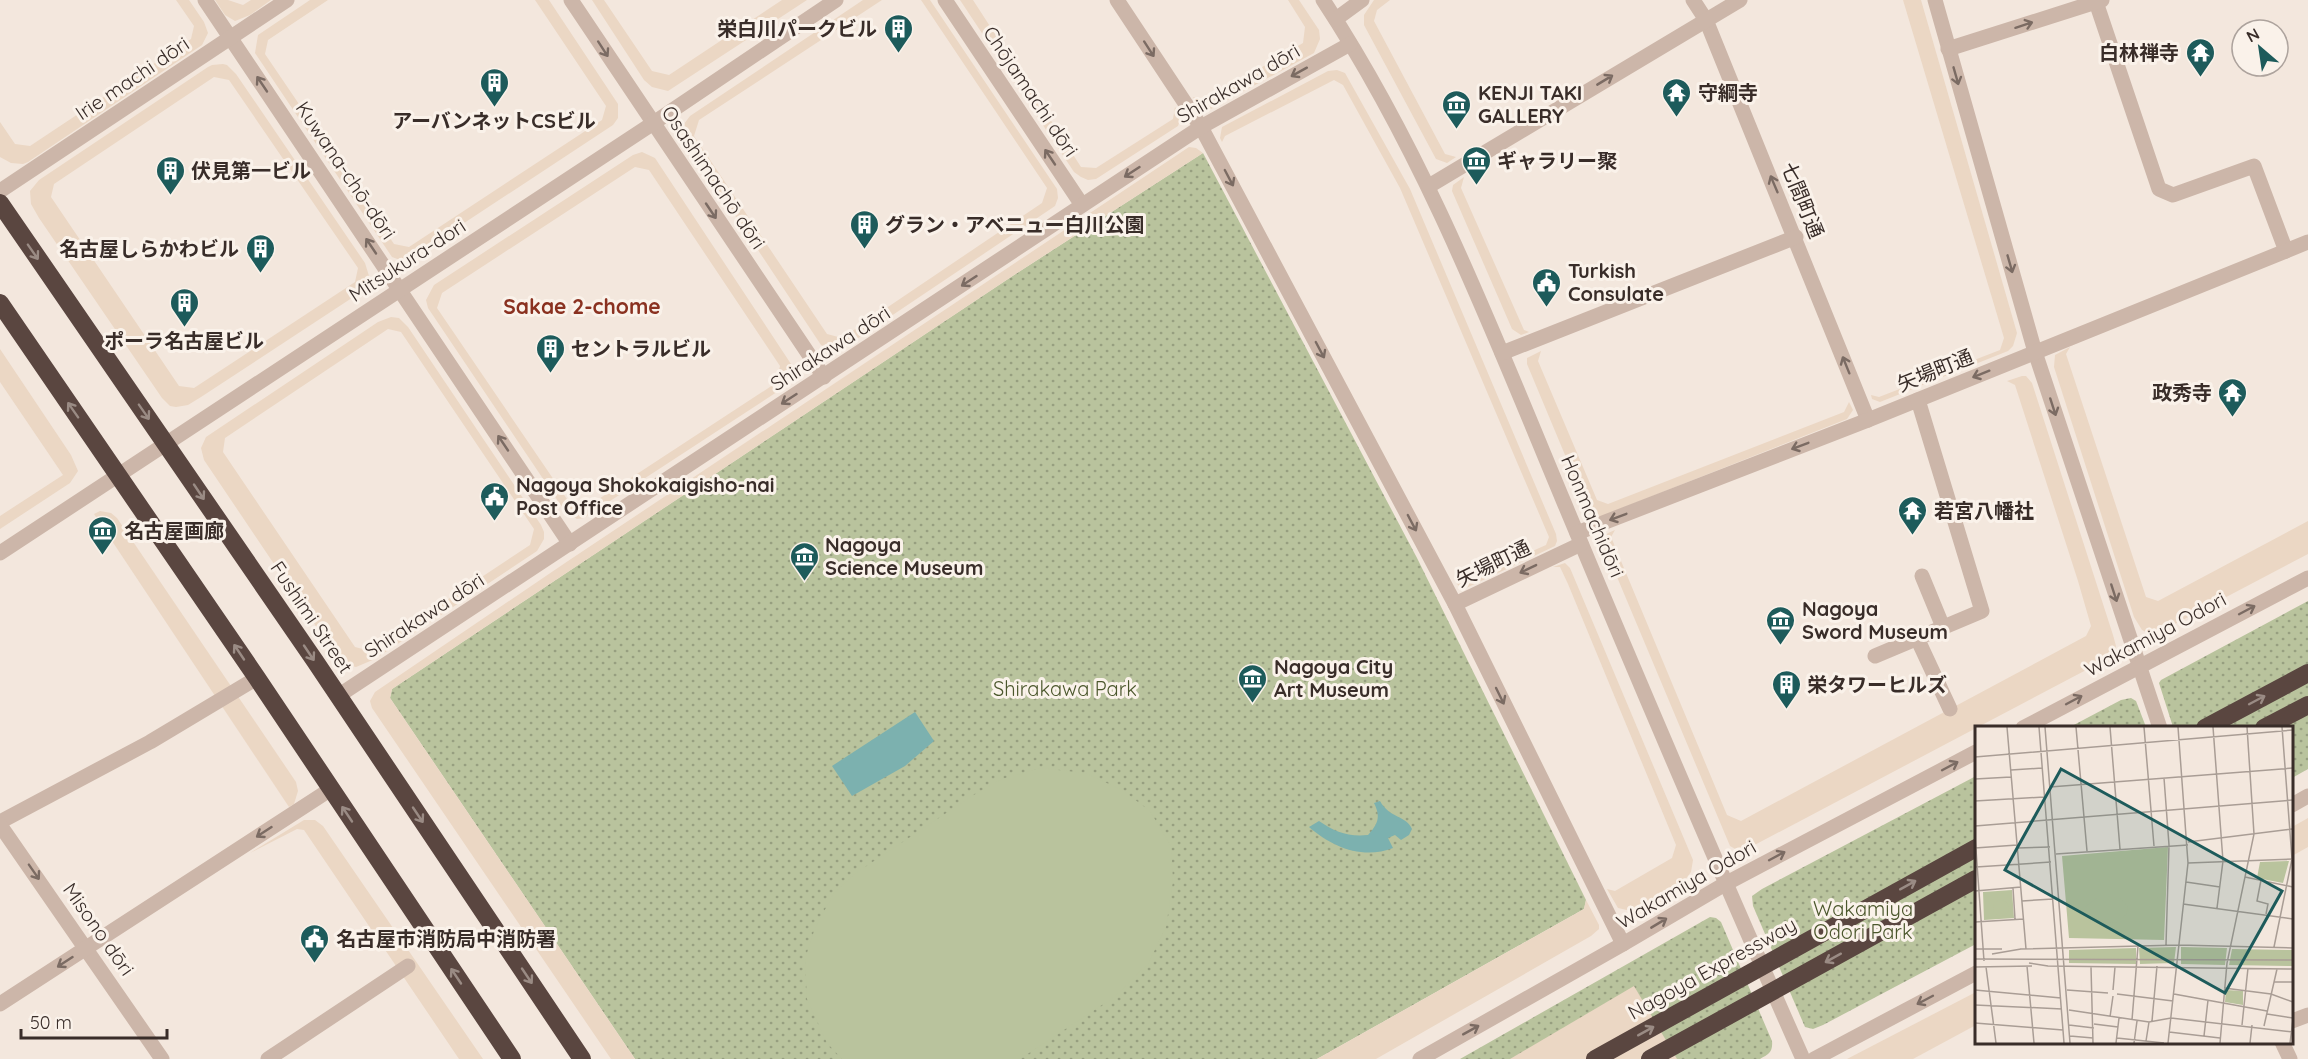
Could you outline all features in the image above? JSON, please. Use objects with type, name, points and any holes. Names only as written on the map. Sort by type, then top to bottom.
[{"type":"highway","name":"Fushimi Street","points":[[0,203],[338,696],[582,1059]]},
{"type":"highway","points":[[0,303],[257,678],[512,1059]]},
{"type":"highway","points":[[2209,726],[2308,673]]},
{"type":"highway","points":[[2269,726],[2308,705]]},
{"type":"highway","name":"Nagoya Expressway","points":[[1595,1059],[1975,849]]},
{"type":"highway","points":[[1650,1059],[1975,880]]},
{"type":"street","name":"Kuwana-chō-dōri","points":[[205,0],[570,544]]},
{"type":"street","name":"Irie machi dōri","points":[[0,191],[287,0]]},
{"type":"street","name":"Osashimachō dōri","points":[[571,0],[652,124],[824,376]]},
{"type":"street","name":"Mitsukura-dori","points":[[0,553],[652,124],[836,0]]},
{"type":"street","name":"Chōjamachi dōri","points":[[945,0],[1082,205]]},
{"type":"street","points":[[1117,0],[1201,127],[1455,604],[1623,944]]},
{"type":"street","name":"Honmachidōri","points":[[1323,0],[1429,186],[1502,353],[1725,884],[1803,1059]]},
{"type":"street","points":[[1336,20],[1362,0]]},
{"type":"street","name":"七間町通","points":[[1693,0],[1706,20],[1796,237],[1868,420]]},
{"type":"street","points":[[1429,186],[1740,0]]},
{"type":"street","points":[[1935,0],[2035,352],[2159,726]]},
{"type":"street","points":[[1948,49],[2099,1],[2159,189],[2173,195],[2254,166],[2286,251]]},
{"type":"street","name":"Shirakawa dōri","points":[[338,696],[1201,127],[1350,44]]},
{"type":"street","points":[[1502,353],[1796,237]]},
{"type":"street","name":"矢場町通","points":[[1455,604],[1579,538],[2308,242]]},
{"type":"street","points":[[1875,656],[1982,611],[1918,399]]},
{"type":"street","points":[[1922,576],[1943,627]]},
{"type":"street","name":"Wakamiya Odori","points":[[2027,726],[2308,578]]},
{"type":"street","points":[[1917,638],[1950,709]]},
{"type":"street","points":[[0,823],[150,742],[257,678]]},
{"type":"street","name":"Wakamiya Odori","points":[[1420,1059],[1725,884],[1975,753]]},
{"type":"street","points":[[0,1004],[331,789]]},
{"type":"street","points":[[2293,804],[2308,796]]},
{"type":"street","name":"Misono dōri","points":[[0,823],[162,1059]]},
{"type":"street","points":[[268,1059],[408,966]]},
{"type":"street","points":[[1814,1059],[1975,974]]},
{"type":"street","points":[[2293,1021],[2308,1015]]},
{"type":"street","points":[[2283,1044],[2290,1059]]},
{"type":"green space","name":"Shirakawa Park","points":[[1203,153],[1417,558],[1586,900],[1584,909],[1317,1059],[635,1059],[390,698],[392,689],[1014,275]]},
{"type":"green space","points":[[2308,601],[2308,769],[2293,777],[2293,726],[2173,726],[2159,683]]},
{"type":"green space","points":[[2131,698],[2136,701],[2146,726],[2072,726],[2121,700]]},
{"type":"green space","points":[[1040,768],[1085,773],[1122,790],[1150,811],[1171,846],[1173,881],[1166,927],[1148,964],[1114,997],[1020,1059],[842,1059],[827,1043],[807,999],[805,959],[815,928],[834,893],[856,873],[972,796],[1002,779]]},
{"type":"green space","name":"Wakamiya Odori Park","points":[[1975,777],[1975,945],[1823,1025],[1813,1029],[1805,1027],[1753,906],[1752,896]]},
{"type":"green space","points":[[1710,917],[1721,922],[1772,1041],[1771,1050],[1760,1059],[1460,1059]]},
{"type":"shaded area","points":[[176,0],[189,0],[204,22],[208,33],[202,45],[28,162],[11,163],[0,157],[0,122],[15,144],[30,146],[191,39],[194,26]]},
{"type":"shaded area","points":[[215,0],[228,0],[243,5],[251,0],[271,0],[250,15],[235,21],[225,15]]},
{"type":"shaded area","points":[[310,0],[328,0],[268,40],[265,54],[394,244],[409,247],[602,120],[606,106],[535,0],[549,0],[618,104],[618,118],[613,125],[408,260],[392,257],[255,53],[258,35]]},
{"type":"shaded area","points":[[592,0],[604,0],[652,71],[669,75],[782,0],[807,0],[668,91],[652,87],[644,80]]},
{"type":"shaded area","points":[[863,0],[882,0],[699,120],[694,136],[827,334],[842,338],[1042,203],[1047,188],[921,0],[930,0],[1057,189],[1058,198],[1055,206],[842,349],[834,351],[821,345],[685,140],[683,131],[684,124],[690,116]]},
{"type":"shaded area","points":[[960,0],[973,0],[1081,167],[1096,168],[1173,119],[1175,107],[1181,117],[1178,126],[1096,179],[1088,180],[1081,177],[1074,172]]},
{"type":"shaded area","points":[[1288,0],[1299,0],[1319,30],[1320,39],[1314,53],[1209,110],[1200,108],[1193,97],[1205,101],[1303,43],[1305,27]]},
{"type":"shaded area","points":[[1374,0],[1390,0],[1377,10],[1374,21],[1445,154],[1456,157],[1447,163],[1436,159],[1364,25],[1364,15]]},
{"type":"shaded area","points":[[1903,0],[1921,0],[2017,333],[2013,346],[2008,351],[1880,402],[1872,399],[1871,395],[1879,397],[2000,350],[2004,338]]},
{"type":"shaded area","points":[[212,65],[227,65],[236,74],[365,263],[369,276],[366,287],[361,292],[201,397],[188,405],[176,407],[170,406],[162,398],[39,218],[31,204],[30,191],[39,180]],"holes":[[[214,77],[229,80],[358,268],[355,282],[194,388],[179,386],[51,197],[54,184]]]},
{"type":"shaded area","points":[[1337,70],[1345,73],[1410,189],[1556,534],[1555,546],[1464,589],[1459,587],[1455,580],[1462,582],[1546,545],[1549,537],[1400,188],[1343,85],[1334,80],[1225,136],[1222,142],[1220,138],[1222,127],[1328,71]]},
{"type":"shaded area","points":[[1189,147],[1196,148],[1203,153],[1014,275],[392,689],[390,698],[635,1059],[611,1059],[372,708],[370,701],[375,692]]},
{"type":"shaded area","points":[[642,152],[655,158],[791,364],[794,373],[783,388],[584,518],[577,519],[564,510],[428,308],[426,300],[434,285],[633,155]],"holes":[[[635,167],[649,170],[780,366],[776,383],[585,508],[571,505],[437,308],[442,293]]]},
{"type":"shaded area","points":[[1464,177],[1461,188],[1524,330],[1529,332],[1521,335],[1512,329],[1452,191],[1453,185]]},
{"type":"shaded area","points":[[391,317],[399,318],[408,327],[541,525],[544,539],[537,551],[375,659],[356,667],[345,664],[336,656],[204,460],[201,448],[206,437],[378,322]],"holes":[[[388,329],[401,332],[534,529],[530,545],[370,651],[355,647],[223,452],[225,438]]]},
{"type":"shaded area","points":[[2070,347],[2066,354],[2146,597],[2158,601],[2308,521],[2308,554],[2156,634],[2142,630],[2134,617],[2054,367],[2055,355]]},
{"type":"shaded area","points":[[0,349],[71,455],[78,471],[70,483],[0,529],[0,516],[63,475],[0,382]]},
{"type":"shaded area","points":[[1541,351],[1538,361],[1597,500],[1608,504],[1844,412],[1849,402],[1853,410],[1847,419],[1602,516],[1597,516],[1588,510],[1527,364],[1527,358]]},
{"type":"shaded area","points":[[2026,376],[2032,383],[2113,635],[2115,652],[2107,659],[1980,726],[1975,726],[1975,729],[1747,849],[1737,850],[1730,846],[1604,546],[1603,538],[1615,530],[1611,537],[1727,815],[1741,821],[2086,636],[2091,626],[2078,581],[2015,385],[2007,381]]},
{"type":"shaded area","points":[[100,511],[111,513],[117,518],[296,782],[298,791],[294,804],[289,807],[94,514]]},
{"type":"shaded area","points":[[1565,563],[1570,568],[1693,860],[1691,872],[1685,880],[1631,911],[1618,908],[1607,889],[1615,891],[1672,858],[1676,845],[1568,584],[1560,567],[1553,567]]},
{"type":"shaded area","points":[[2308,818],[2308,847],[2293,855],[2293,826]]},
{"type":"shaded area","points":[[304,820],[315,820],[323,826],[483,1059],[459,1059],[304,830],[297,829],[250,853]]},
{"type":"shaded area","points":[[1586,900],[1599,925],[1599,929],[1591,936],[1376,1059],[1317,1059],[1584,909]]},
{"type":"shaded area","points":[[1634,986],[1677,1059],[1510,1059]]},
{"type":"shaded area","points":[[1975,993],[1975,1026],[1913,1059],[1847,1059]]},
{"type":"water","points":[[915,712],[934,741],[905,766],[852,796],[832,766]]},
{"type":"water","points":[[1380,801],[1388,811],[1406,821],[1412,829],[1409,835],[1401,840],[1395,835],[1388,838],[1393,848],[1370,853],[1348,850],[1309,827],[1319,821],[1342,833],[1368,835],[1377,820],[1374,803]]},
{"type":"place","name":"栄白川パークビル","points":[[898,54]]},
{"type":"place","name":"白林禅寺","points":[[2200,78]]},
{"type":"place","name":"アーバンネットCSビル","points":[[494,108]]},
{"type":"place","name":"守綱寺","points":[[1677,118]]},
{"type":"place","name":"KENJI TAKI GALLERY","points":[[1457,130]]},
{"type":"place","name":"ギャラリー聚","points":[[1476,186]]},
{"type":"place","name":"伏見第一ビル","points":[[170,196]]},
{"type":"place","name":"グラン・アベニュー白川公園","points":[[864,250]]},
{"type":"place","name":"名古屋しらかわビル","points":[[260,274]]},
{"type":"place","name":"Turkish Consulate","points":[[1547,308]]},
{"type":"place","name":"ポーラ名古屋ビル","points":[[184,328]]},
{"type":"place","name":"セントラルビル","points":[[550,374]]},
{"type":"place","name":"政秀寺","points":[[2233,418]]},
{"type":"place","name":"Nagoya Shokokaigisho-nai Post Office","points":[[495,522]]},
{"type":"place","name":"若宮八幡社","points":[[1913,536]]},
{"type":"place","name":"名古屋画廊","points":[[103,556]]},
{"type":"place","name":"Nagoya Science Museum","points":[[804,582]]},
{"type":"place","name":"Nagoya Sword Museum","points":[[1781,646]]},
{"type":"place","name":"Nagoya City Art Museum","points":[[1253,704]]},
{"type":"place","name":"栄タワーヒルズ","points":[[1786,710]]},
{"type":"place","name":"名古屋市消防局中消防署","points":[[315,964]]},
{"type":"district","name":"Sakae 2-chome","points":[[582,306]]}]
